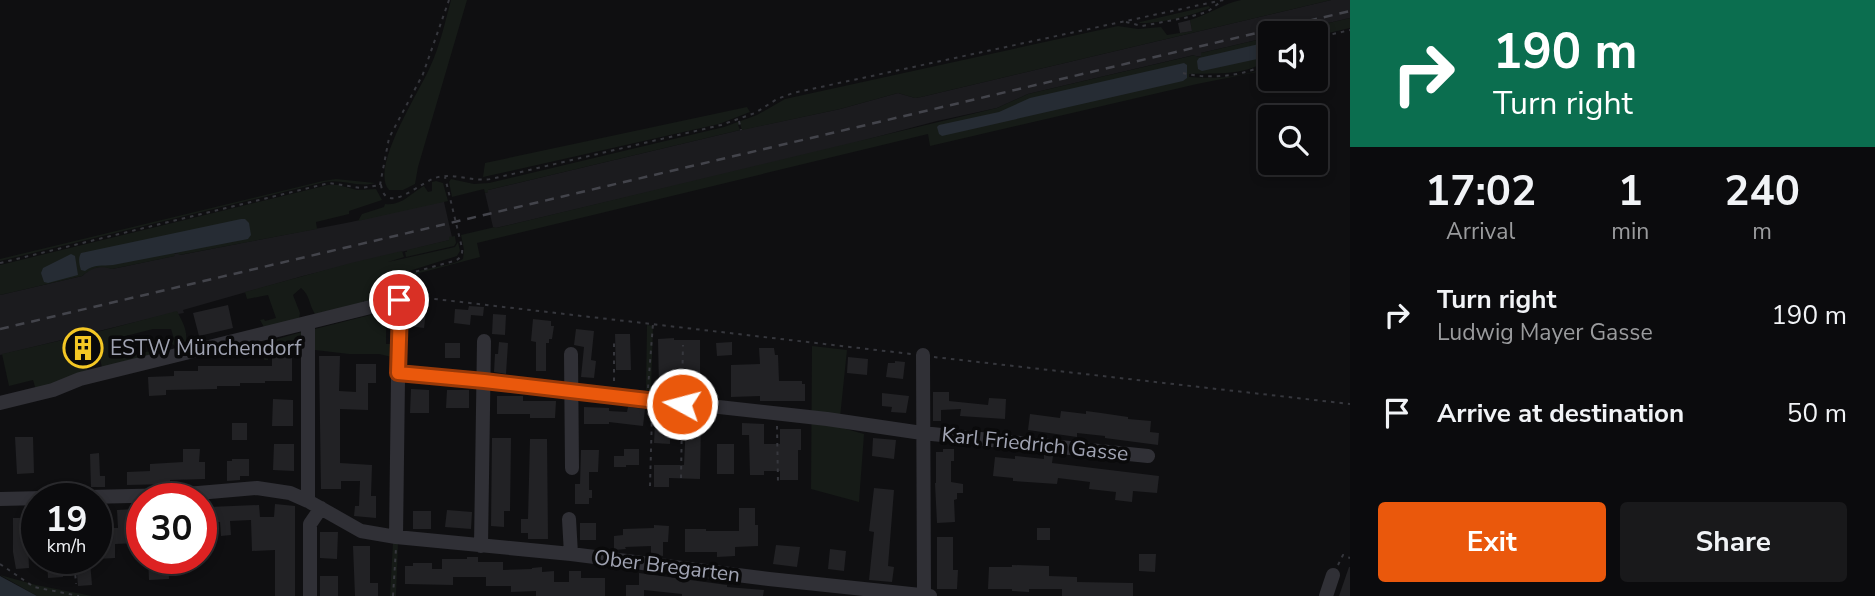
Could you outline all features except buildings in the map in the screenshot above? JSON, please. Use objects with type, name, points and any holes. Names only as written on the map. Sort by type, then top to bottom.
[{"type":"street","points":[[0,403],[80,380],[399,300],[396,537]]},
{"type":"street","points":[[308,323],[314,505],[310,524],[310,596]]},
{"type":"street","points":[[481,546],[484,341]]},
{"type":"street","points":[[571,354],[572,468]]},
{"type":"street","points":[[923,355],[924,595]]},
{"type":"street","name":"Karl Friedrich Gasse","points":[[398,373],[1148,456]]},
{"type":"street","name":"Ober Bregarten","points":[[0,499],[175,495],[257,488],[290,493],[361,531],[396,537],[571,554],[930,596]]},
{"type":"street","name":"Ober Bregarten","points":[[569,519],[571,554]]},
{"type":"street","points":[[1326,596],[1333,575]]},
{"type":"path","points":[[449,0],[427,67],[385,153],[380,185],[386,197],[396,198],[425,182],[445,176],[491,179],[697,131],[738,120],[793,93],[1224,0]]},
{"type":"path","points":[[1125,22],[1142,26],[1159,24],[1208,12],[1224,0]]},
{"type":"path","points":[[1328,35],[1350,30]]},
{"type":"path","points":[[1183,73],[1207,76],[1234,74],[1258,68]]},
{"type":"path","points":[[738,120],[741,130]]},
{"type":"path","points":[[445,176],[462,254],[454,261],[407,274],[401,283],[399,300],[411,295],[1350,404]]},
{"type":"path","points":[[0,263],[323,184],[362,188],[380,185]]},
{"type":"path","points":[[650,486],[653,324]]},
{"type":"path","points":[[614,340],[614,397]]},
{"type":"path","points":[[681,478],[683,345]]},
{"type":"path","points":[[777,414],[778,483]]},
{"type":"path","points":[[393,596],[396,537]]},
{"type":"path","points":[[1333,575],[1343,555],[1350,558]]},
{"type":"path","points":[[0,564],[34,587],[79,596]]},
{"type":"path","points":[[75,574],[76,584]]},
{"type":"shaded area","points":[[451,0],[467,0],[415,184],[403,190],[389,190],[385,179],[391,148],[434,59]]},
{"type":"shaded area","points":[[1241,0],[1331,0],[921,97],[898,93],[840,109],[742,130],[740,124],[740,130],[488,190],[485,193],[484,189],[452,197],[449,182],[451,179],[474,184],[489,183],[724,127],[757,115],[785,99],[1118,26],[1138,29],[1161,27],[1167,35],[1192,31],[1190,20]]},
{"type":"shaded area","points":[[1331,0],[1350,0],[1350,18],[1328,23],[1328,21],[1258,21],[1258,40],[1201,53],[1201,56],[1194,55],[1028,94],[997,108],[493,227],[485,193],[488,190],[840,109],[898,93],[921,97]]},
{"type":"shaded area","points":[[1209,6],[1210,8],[1175,19],[1139,23],[1140,22]]},
{"type":"shaded area","points":[[1350,18],[1350,28],[1328,33],[1328,23]]},
{"type":"shaded area","points":[[1258,40],[1258,66],[1242,71],[1189,74],[1189,77],[1230,77],[1258,72],[930,146],[928,134],[477,243],[480,257],[412,275],[406,280],[404,291],[405,280],[410,275],[463,259],[461,235],[997,108],[1028,94],[1195,55],[1201,56],[1201,53]]},
{"type":"shaded area","points":[[1258,44],[1258,59],[1202,71],[1198,69],[1199,58]]},
{"type":"shaded area","points":[[1184,63],[1187,65],[1187,78],[1183,81],[942,136],[937,127],[999,112],[1030,98]]},
{"type":"shaded area","points":[[747,107],[750,112],[719,124],[483,177],[485,163]]},
{"type":"shaded area","points":[[336,179],[375,183],[362,185],[325,182],[0,261],[0,259]]},
{"type":"shaded area","points":[[432,182],[443,183],[448,201],[358,221],[362,214],[384,207],[385,204],[401,201],[424,186],[428,192],[432,191]]},
{"type":"shaded area","points":[[328,185],[357,190],[376,189],[382,200],[349,211],[349,214],[316,222],[317,229],[179,255],[178,253],[174,254],[175,256],[112,269],[96,268],[82,276],[0,295],[0,265]]},
{"type":"shaded area","points":[[444,202],[452,237],[449,237],[450,240],[303,276],[183,310],[184,313],[177,312],[0,355],[0,295],[82,276],[90,269],[103,266],[112,269],[174,254],[351,222]]},
{"type":"shaded area","points":[[241,219],[249,223],[251,235],[248,239],[81,270],[81,253]]},
{"type":"shaded area","points":[[455,236],[454,246],[406,257],[407,250],[449,240],[449,237]]},
{"type":"shaded area","points":[[458,242],[460,251],[457,256],[406,272],[399,280],[393,296],[365,303],[363,300],[363,303],[315,314],[301,288],[293,295],[300,313],[299,319],[264,327],[260,320],[276,318],[268,295],[247,299],[245,292],[402,251],[404,257],[388,262],[455,247]]},
{"type":"shaded area","points":[[71,254],[75,256],[78,275],[44,282],[41,273],[43,268]]},
{"type":"shaded area","points":[[177,311],[186,332],[185,346],[179,349],[171,343],[174,339],[171,329],[153,329],[114,339],[118,358],[164,348],[169,351],[102,368],[97,332]]},
{"type":"shaded area","points":[[386,311],[392,317],[392,320],[386,320],[386,344],[392,344],[392,357],[315,350],[311,353],[311,330]]},
{"type":"shaded area","points":[[647,325],[653,326],[651,390],[646,390]]},
{"type":"shaded area","points":[[302,332],[302,348],[269,344],[268,360],[264,360],[265,351],[249,347]]},
{"type":"shaded area","points":[[67,339],[72,361],[85,358],[88,372],[36,390],[33,380],[9,386],[2,354]]},
{"type":"shaded area","points":[[812,346],[847,350],[839,427],[864,434],[859,502],[811,489]]},
{"type":"shaded area","points":[[393,542],[398,543],[396,596],[390,596]]},
{"type":"shaded area","points":[[0,575],[36,585],[92,596],[37,596]]},
{"type":"shaded area","points":[[0,576],[37,596],[0,596]]},
{"type":"railway","points":[[0,329],[1350,11]]},
{"type":"place","name":"ESTW Münchendorf","points":[[83,348]]},
{"type":"route","points":[[399,300],[398,373],[682,404]]}]
